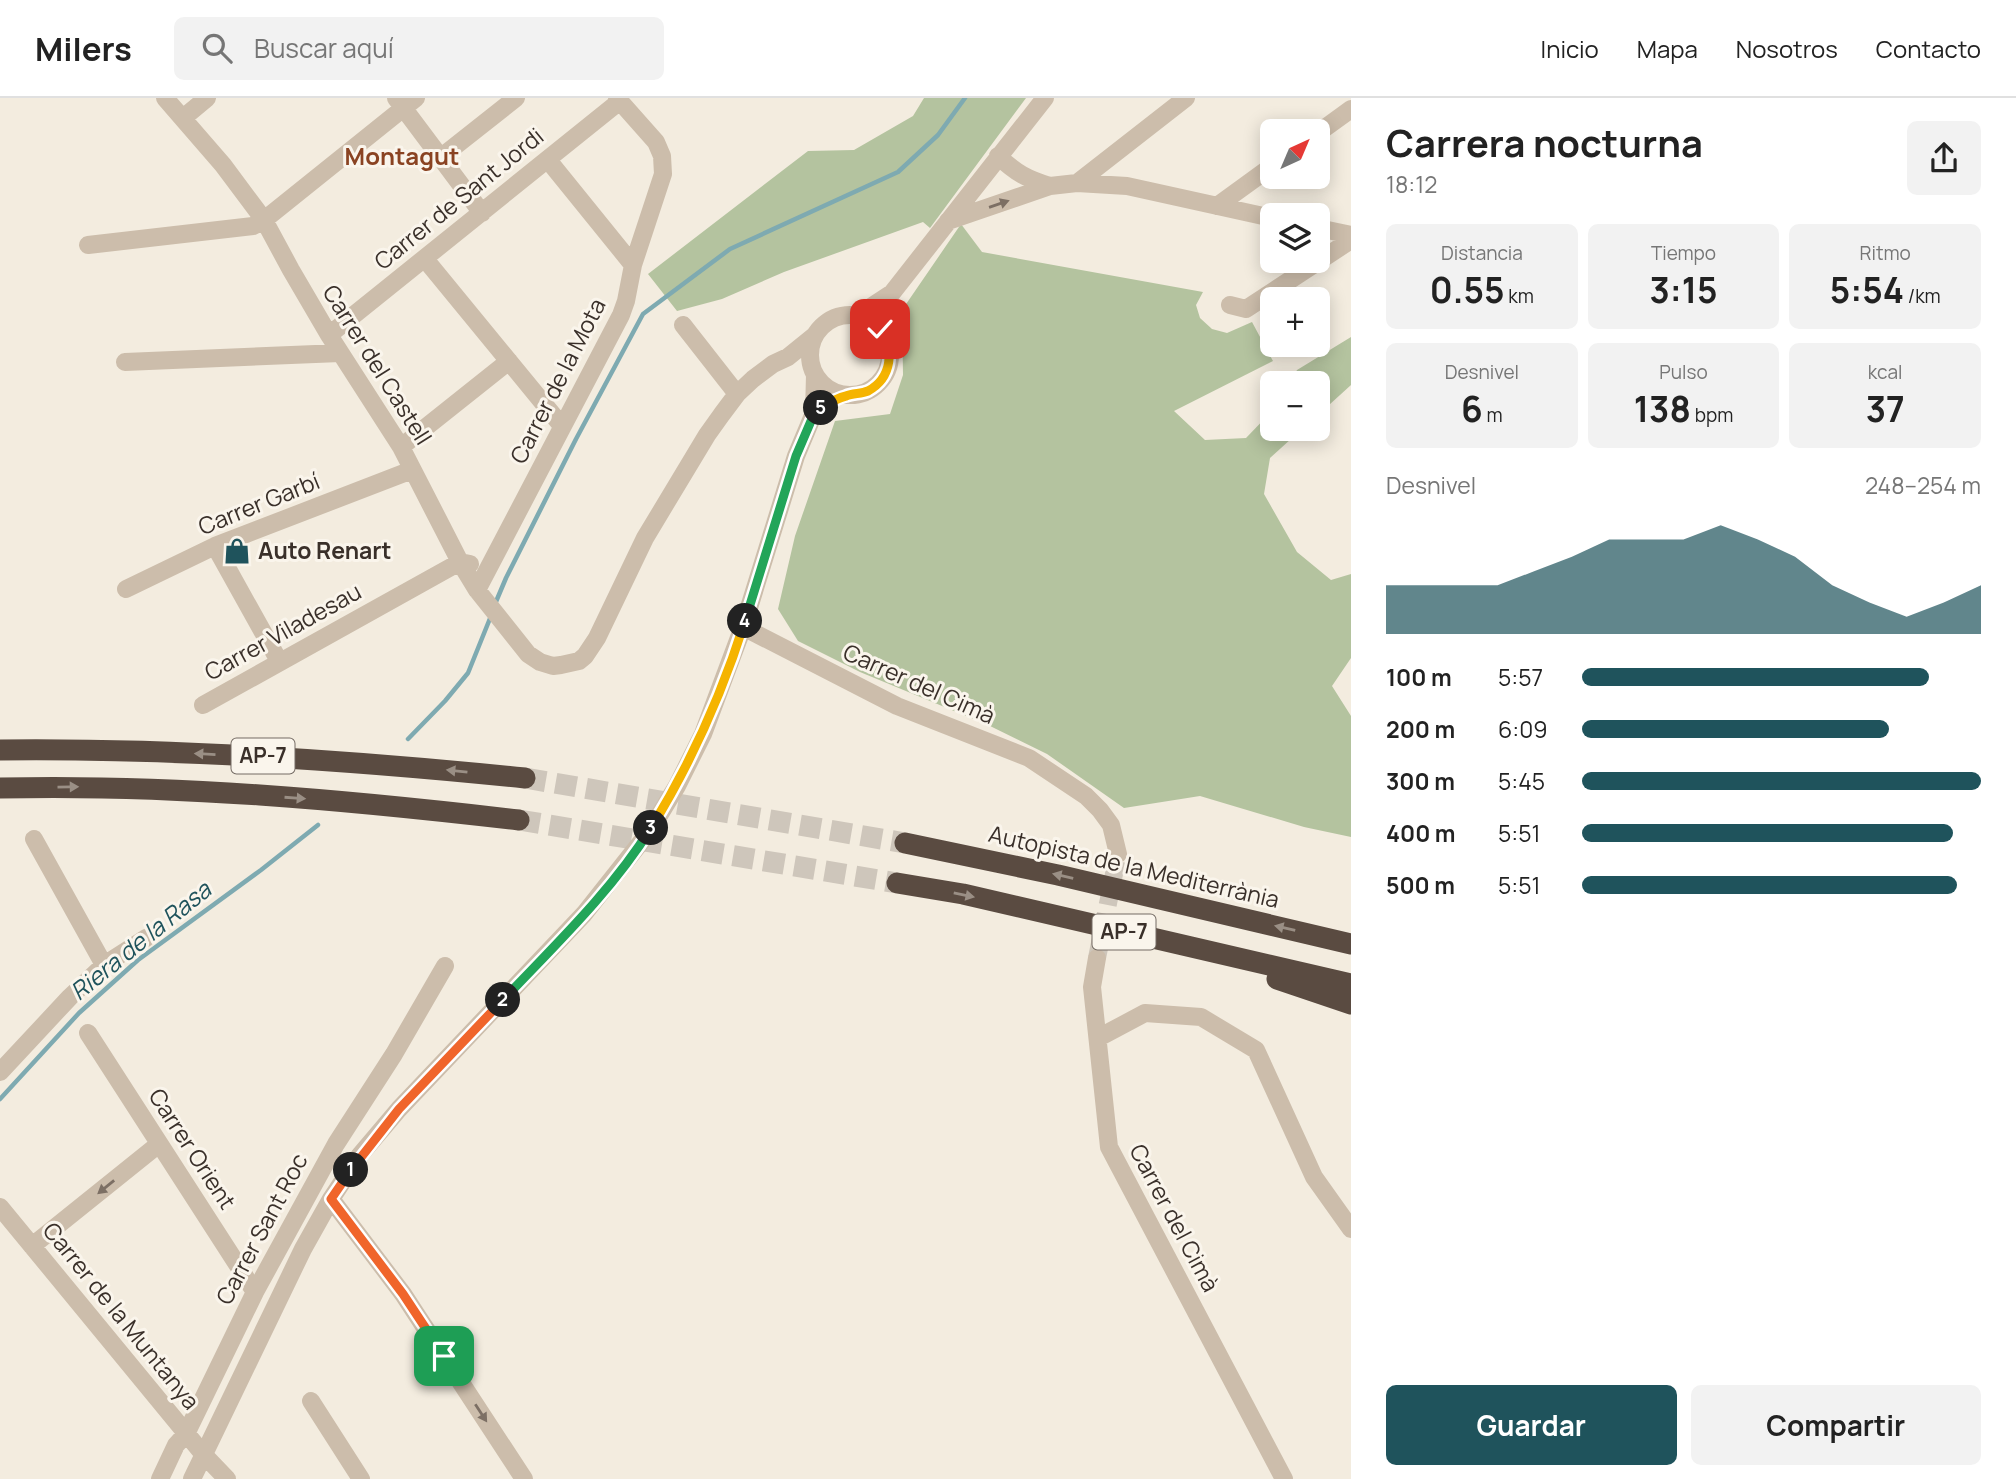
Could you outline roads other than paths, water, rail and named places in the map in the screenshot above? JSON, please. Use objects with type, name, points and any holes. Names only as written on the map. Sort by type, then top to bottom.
[{"type":"highway","name":"AP-7","points":[[0,750],[191,753],[326,759],[524,778]]},
{"type":"highway","name":"AP-7","points":[[0,788],[78,786],[198,791],[399,806],[519,820]]},
{"type":"highway","name":"Autopista de la Mediterrània","points":[[905,843],[1058,875],[1351,944]]},
{"type":"highway","name":"AP-7","points":[[897,883],[995,902],[1351,984]]},
{"type":"highway","points":[[995,902],[1269,977],[1351,1004]]},
{"type":"street","name":"Carrer del Castell","points":[[165,98],[223,165],[264,220],[329,335],[401,447],[460,562],[498,617],[528,654],[540,662],[553,666],[572,663],[579,661],[590,649],[645,538],[707,435],[737,394]]},
{"type":"street","points":[[183,118],[207,98]]},
{"type":"street","points":[[440,158],[516,98]]},
{"type":"street","points":[[857,316],[892,293],[1045,98]]},
{"type":"street","points":[[1077,183],[1186,98]]},
{"type":"street","name":"Carrer de Sant Jordi","points":[[329,335],[482,214],[618,99]]},
{"type":"street","name":"Carrer de la Mota","points":[[482,596],[489,568],[621,315],[633,265],[663,174],[662,156],[656,142],[618,99]]},
{"type":"street","points":[[88,245],[253,226],[264,220],[405,101],[440,158],[482,214]]},
{"type":"street","points":[[1330,124],[1351,109]]},
{"type":"street","points":[[998,156],[1016,172],[1050,186]]},
{"type":"street","points":[[548,160],[633,265]]},
{"type":"street","points":[[1217,206],[1260,175]]},
{"type":"street","points":[[948,221],[1050,186],[1077,183],[1127,186],[1260,215]]},
{"type":"street","points":[[1330,231],[1351,237]]},
{"type":"street","points":[[1230,305],[1246,309],[1351,237]]},
{"type":"street","points":[[425,259],[562,426]]},
{"type":"street","points":[[814,414],[848,395],[868,391],[883,377],[890,358],[886,338],[887,312],[892,293]]},
{"type":"street","points":[[683,325],[737,394],[773,364],[788,357],[830,320],[846,315],[857,316],[872,321],[886,338]]},
{"type":"street","points":[[192,1479],[303,1249],[360,1155],[399,1109],[575,924],[649,832],[677,786],[703,734],[743,627],[796,456],[814,414],[810,354],[814,336]]},
{"type":"street","points":[[125,362],[340,353]]},
{"type":"street","points":[[788,357],[813,370],[827,388],[848,395]]},
{"type":"street","points":[[401,447],[509,361]]},
{"type":"street","name":"Carrer Garbí","points":[[125,589],[215,546],[412,470]]},
{"type":"street","points":[[215,546],[279,661]]},
{"type":"street","points":[[460,562],[489,568]]},
{"type":"street","name":"Carrer Viladesau","points":[[203,705],[460,562]]},
{"type":"street","name":"Carrer del Cimà","points":[[743,627],[897,706],[1029,758],[1086,796],[1100,810],[1111,825],[1118,853]]},
{"type":"street","points":[[34,839],[104,965]]},
{"type":"street","points":[[0,1072],[104,965],[146,938]]},
{"type":"street","name":"Carrer del Cimà","points":[[1097,958],[1092,987],[1109,1147],[1284,1479]]},
{"type":"street","name":"Carrer Sant Roc","points":[[160,1479],[176,1445],[186,1434],[255,1292],[336,1144],[394,1054],[445,966]]},
{"type":"street","points":[[1098,1038],[1145,1013],[1201,1017],[1256,1050],[1314,1177],[1351,1229]]},
{"type":"street","name":"Carrer Orient","points":[[88,1033],[255,1292]]},
{"type":"street","points":[[32,1246],[159,1144]]},
{"type":"street","points":[[331,1199],[403,1294],[524,1479]]},
{"type":"street","name":"Carrer de la Muntanya","points":[[0,1207],[186,1434],[227,1479]]},
{"type":"street","points":[[311,1401],[362,1479]]},
{"type":"waterway","points":[[495,604],[576,439],[643,314],[730,249],[898,172],[938,135],[965,98]]},
{"type":"waterway","points":[[408,739],[468,673],[491,616]]},
{"type":"waterway","name":"Riera de la Rasa","points":[[0,1099],[79,1013],[138,960],[318,825]]},
{"type":"tunnel","points":[[525,778],[905,843]]},
{"type":"tunnel","points":[[519,820],[897,883]]},
{"type":"tunnel","points":[[1097,958],[1118,854]]},
{"type":"place","name":"Auto Renart","points":[[237,551]]},
{"type":"district","name":"Montagut","points":[[402,157]]}]
